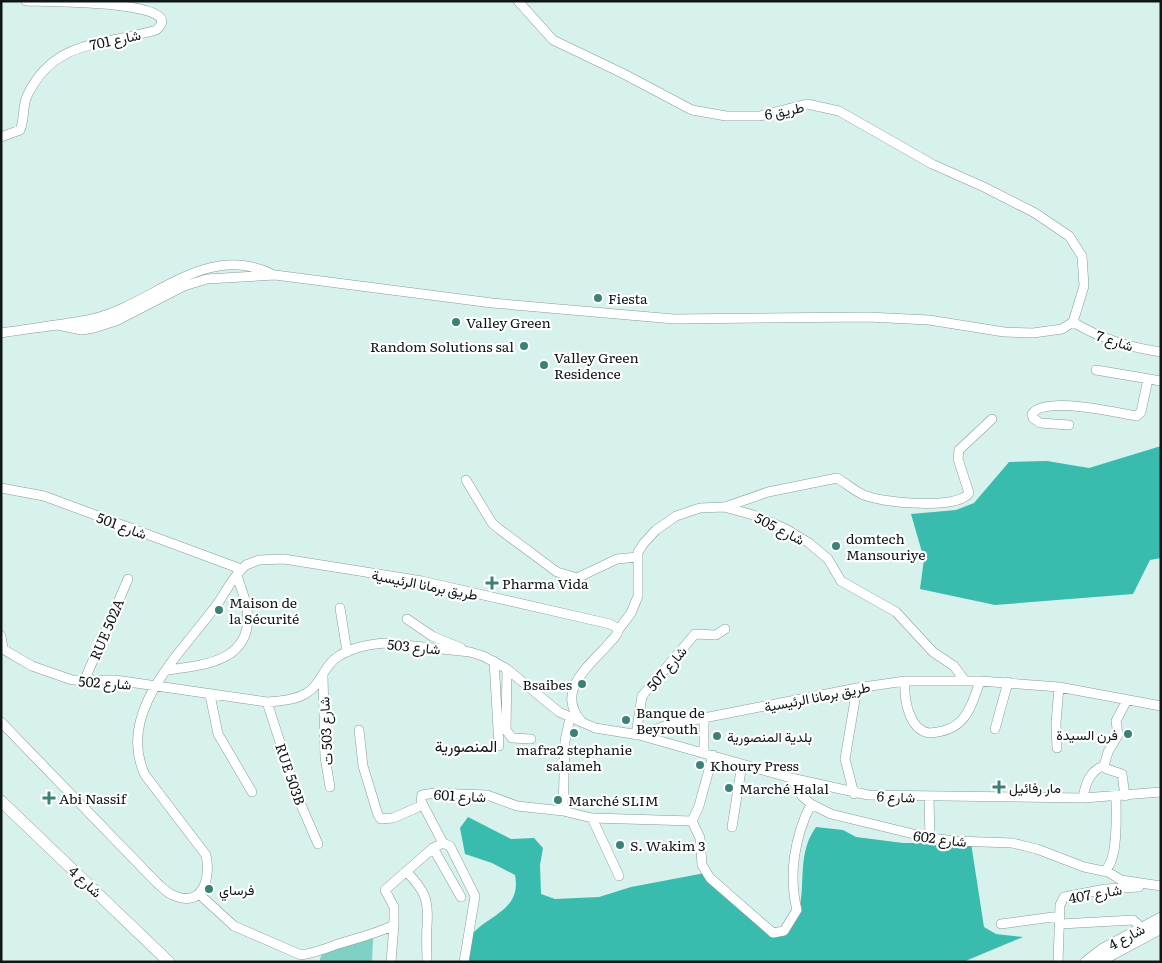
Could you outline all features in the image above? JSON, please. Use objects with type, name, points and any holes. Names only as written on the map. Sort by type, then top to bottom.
[{"type":"main road","name":"شارع 4","points":[[1,801],[169,962]]},
{"type":"main road","name":"شارع 4","points":[[1090,960],[1103,949],[1161,918]]},
{"type":"main road","name":"شارع 4","points":[[1090,960],[1109,956],[1161,928]]},
{"type":"street","name":"شارع 701","points":[[1,137],[20,130],[27,94],[49,66],[62,54],[90,44],[156,30],[160,22],[158,12],[154,8],[136,2],[26,1]]},
{"type":"street","name":"طريق 6","points":[[518,1],[553,40],[568,49],[622,73],[692,110],[726,116],[760,116],[808,104],[839,111],[932,164],[1014,202],[1064,232],[1079,250],[1084,274],[1081,300],[1072,322]]},
{"type":"street","points":[[1,333],[92,319],[112,312],[170,282],[205,269],[221,266],[258,267],[275,275],[492,303],[674,320],[868,317],[929,320],[1004,332],[1033,333],[1062,329],[1072,322]]},
{"type":"street","name":"شارع 7","points":[[1072,322],[1118,343],[1161,352]]},
{"type":"street","points":[[1096,370],[1161,381]]},
{"type":"street","points":[[1069,425],[1035,422],[1032,414],[1039,408],[1070,405],[1138,416],[1148,379]]},
{"type":"street","points":[[724,507],[768,492],[837,478],[863,495],[874,498],[929,504],[960,501],[966,498],[969,493],[958,459],[959,450],[992,419]]},
{"type":"street","points":[[466,480],[492,523],[557,572],[577,578],[617,559],[638,557],[638,596],[630,613],[583,673],[571,695],[571,708],[583,723]]},
{"type":"street","name":"شارع 501","points":[[1,488],[44,496],[239,572]]},
{"type":"street","name":"شارع 505","points":[[638,557],[638,552],[644,543],[671,519],[700,508],[724,507],[757,516],[786,529],[809,544],[828,559],[841,581],[896,612],[924,643],[954,666],[965,681]]},
{"type":"street","name":"طريق برمانا الرئيسية","points":[[239,572],[259,560],[284,559],[422,581],[594,619],[619,629]]},
{"type":"street","points":[[1,722],[157,883],[172,895],[186,898],[199,894],[206,886],[209,869],[206,855],[154,788],[140,766],[138,726],[150,695],[239,572]]},
{"type":"street","points":[[168,670],[217,661],[235,652],[244,640],[247,609],[239,572]]},
{"type":"street","name":"RUE 502A","points":[[84,678],[128,579]]},
{"type":"street","points":[[340,608],[347,652]]},
{"type":"street","points":[[407,619],[432,636],[470,652]]},
{"type":"street","name":"شارع 507","points":[[638,735],[639,703],[662,671],[695,634],[716,634],[725,629]]},
{"type":"street","points":[[1,636],[2,648]]},
{"type":"street","name":"شارع 503","points":[[156,687],[267,702],[283,701],[306,694],[318,683],[336,657],[374,644],[386,643],[470,652],[494,661],[507,669],[559,712],[583,723]]},
{"type":"street","name":"شارع 502","points":[[2,648],[32,666],[72,680],[84,678],[156,687]]},
{"type":"street","points":[[494,661],[499,746]]},
{"type":"street","points":[[507,669],[506,730],[512,738],[531,739]]},
{"type":"street","name":"شارع 503 ت","points":[[323,675],[325,757],[330,787]]},
{"type":"street","points":[[905,681],[906,702],[915,725],[929,733],[955,726],[961,722],[973,704],[980,681]]},
{"type":"street","name":"طريق برمانا الرئيسية","points":[[583,723],[609,732],[638,735],[668,725],[857,688],[905,681],[1008,682],[1059,687],[1161,706]]},
{"type":"street","points":[[995,729],[1008,682]]},
{"type":"street","points":[[1057,748],[1059,687]]},
{"type":"street","points":[[854,794],[845,759],[857,688]]},
{"type":"street","points":[[210,695],[218,734],[252,792]]},
{"type":"street","points":[[1083,798],[1084,789],[1093,772],[1104,766],[1108,752],[1118,735],[1116,721],[1128,700]]},
{"type":"street","name":"RUE 503B","points":[[267,702],[298,798],[318,844]]},
{"type":"street","points":[[563,811],[565,741],[570,718]]},
{"type":"street","points":[[704,718],[708,754],[699,806],[692,821],[700,838],[702,865],[710,878],[774,933],[784,931],[798,910],[793,885],[796,845],[804,818],[811,804]]},
{"type":"street","points":[[668,725],[670,744]]},
{"type":"street","points":[[360,730],[363,766],[378,815],[381,819],[393,818],[423,805]]},
{"type":"street","name":"شارع 6","points":[[638,735],[854,794],[929,797],[1083,798],[1121,797],[1161,792]]},
{"type":"street","points":[[732,827],[742,764]]},
{"type":"street","points":[[1104,766],[1107,769],[1122,774],[1121,797],[1114,846],[1110,865],[1104,871]]},
{"type":"street","name":"شارع 602","points":[[790,778],[795,787],[811,804],[831,814],[930,838],[1012,843],[1037,849],[1084,867],[1104,871],[1121,880],[1161,887]]},
{"type":"street","name":"شارع 601","points":[[464,962],[474,896],[450,846],[443,843],[423,805],[421,797],[429,793],[479,794],[493,796],[522,808],[563,811],[592,818],[692,821]]},
{"type":"street","points":[[929,797],[930,838]]},
{"type":"street","points":[[592,818],[619,876]]},
{"type":"street","points":[[391,962],[394,907],[385,890],[433,848],[443,843]]},
{"type":"street","points":[[433,848],[461,897]]},
{"type":"street","points":[[406,871],[423,890],[427,902],[429,913],[427,962]]},
{"type":"street","name":"شارع 407","points":[[1058,962],[1061,902],[1066,896],[1114,888],[1161,887]]},
{"type":"street","points":[[199,894],[234,926],[299,958],[372,935],[394,925]]},
{"type":"street","points":[[1001,924],[1061,920],[1133,920],[1142,928]]},
{"type":"green space","points":[[1161,446],[1161,558],[1150,560],[1133,594],[995,605],[920,589],[924,559],[911,514],[956,510],[974,503],[1009,462],[1047,461],[1089,468]]},
{"type":"green space","points":[[468,817],[511,839],[534,838],[543,848],[540,865],[541,894],[555,899],[599,897],[631,887],[705,873],[763,927],[787,931],[795,920],[799,908],[805,854],[809,840],[816,827],[843,830],[856,837],[903,843],[971,843],[984,927],[996,934],[1023,937],[963,962],[462,962],[464,948],[471,936],[506,907],[516,889],[515,875],[492,863],[465,854],[460,828]]},
{"type":"green space","points":[[364,937],[373,939],[372,962],[319,962],[323,951]]},
{"type":"place","name":"Fiesta","points":[[598,298]]},
{"type":"place","name":"Valley Green","points":[[456,322]]},
{"type":"place","name":"Random Solutions sal","points":[[524,346]]},
{"type":"place","name":"Valley Green Residence","points":[[544,365]]},
{"type":"place","name":"domtech Mansouriye","points":[[836,546]]},
{"type":"place","name":"Pharma Vida","points":[[492,583]]},
{"type":"place","name":"Maison de la Sécurité","points":[[219,610]]},
{"type":"place","name":"Bsaibes","points":[[582,684]]},
{"type":"place","name":"Banque de Beyrouth","points":[[626,720]]},
{"type":"place","name":"mafra2 stephanie salameh","points":[[574,733]]},
{"type":"place","name":"فرن السيدة","points":[[1128,734]]},
{"type":"place","name":"بلدية المنصورية","points":[[717,736]]},
{"type":"place","name":"Khoury Press","points":[[700,765]]},
{"type":"place","name":"مار رفائيل","points":[[999,787]]},
{"type":"place","name":"Marché Halal","points":[[729,788]]},
{"type":"place","name":"Abi Nassif","points":[[49,798]]},
{"type":"place","name":"Marché SLIM","points":[[558,800]]},
{"type":"place","name":"S. Wakim 3","points":[[620,845]]},
{"type":"place","name":"فرساي","points":[[209,889]]},
{"type":"district","name":"المنصورية","points":[[466,745]]}]
